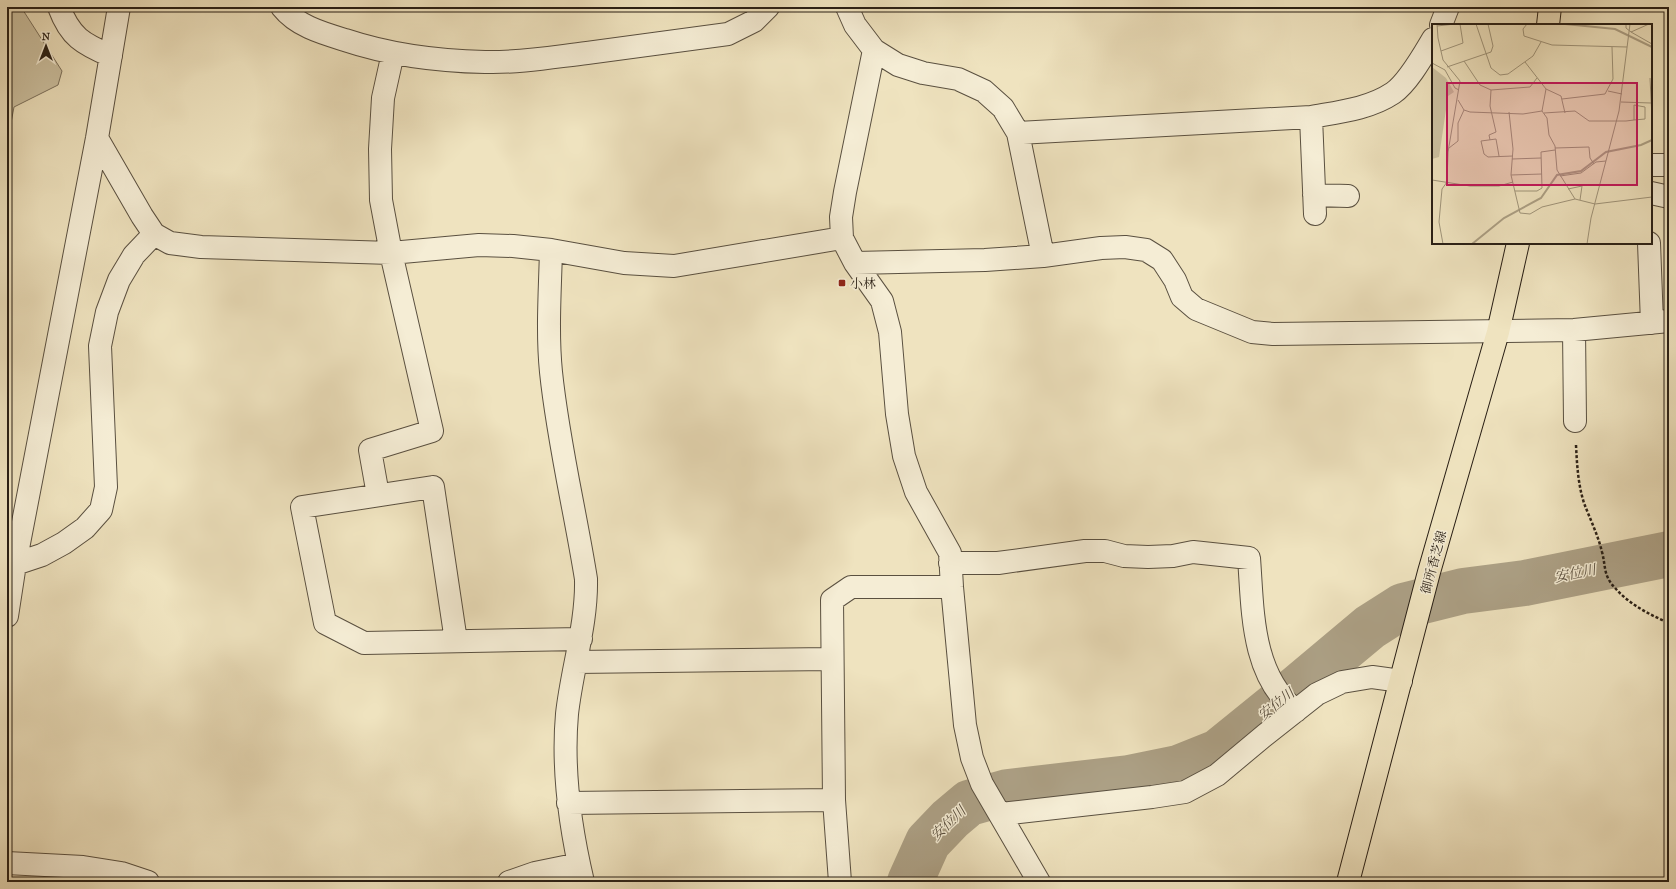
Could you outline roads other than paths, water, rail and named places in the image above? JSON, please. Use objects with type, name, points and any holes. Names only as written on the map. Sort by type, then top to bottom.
[{"type":"main road","points":[[1548,24],[1550,7]]},
{"type":"main road","name":"御所香芝線","points":[[1348,882],[1429,572],[1498,332],[1518,244]]},
{"type":"street","points":[[59,7],[62,16],[74,36],[89,47],[111,56]]},
{"type":"street","points":[[7,616],[15,564],[97,138],[119,7]]},
{"type":"street","points":[[282,7],[290,16],[319,33],[393,53],[437,60],[486,62],[538,59],[728,34],[754,21],[768,7]]},
{"type":"street","points":[[847,7],[856,25],[874,50],[898,65],[923,73],[958,79],[984,92],[1004,108],[1018,133],[1043,256]]},
{"type":"street","points":[[1441,24],[1448,7]]},
{"type":"street","points":[[1018,133],[1311,117],[1341,112],[1370,104],[1394,92],[1424,70],[1432,42]]},
{"type":"street","points":[[874,50],[845,192],[841,217],[842,238],[855,263],[882,301],[890,332],[897,414],[904,456],[916,492],[950,553],[965,724],[972,758],[982,784],[1001,814],[1038,882]]},
{"type":"street","points":[[378,495],[370,450],[432,431],[391,253],[381,200],[380,149],[383,98],[393,53]]},
{"type":"street","points":[[1311,117],[1315,205],[1348,196]]},
{"type":"street","points":[[97,138],[154,234],[170,243],[201,247],[391,253],[479,245],[513,246],[551,250],[624,263],[674,266],[842,238]]},
{"type":"street","points":[[1652,165],[1669,165]]},
{"type":"street","points":[[1652,193],[1669,196]]},
{"type":"street","points":[[15,564],[42,555],[64,543],[85,528],[101,510],[106,488],[100,346],[107,312],[119,280],[134,255],[154,234]]},
{"type":"street","points":[[855,263],[985,260],[1043,256],[1125,246],[1146,250],[1162,260],[1175,280],[1182,297],[1196,309],[1252,332],[1273,334],[1498,332],[1574,330],[1660,322],[1649,244]]},
{"type":"street","points":[[509,882],[535,873],[581,873],[568,803],[566,764],[567,713],[587,599],[586,578],[557,419],[551,371],[551,250]]},
{"type":"street","points":[[1574,330],[1575,421]]},
{"type":"street","points":[[456,641],[433,487],[302,507],[325,623],[364,642],[581,640]]},
{"type":"street","points":[[950,564],[998,564],[1085,551],[1105,551],[1124,556],[1148,558],[1193,552],[1249,558],[1255,630],[1261,659],[1272,683],[1292,708]]},
{"type":"street","points":[[840,882],[834,800],[832,600],[850,587],[952,587]]},
{"type":"street","points":[[576,662],[832,659]]},
{"type":"street","points":[[1001,814],[1184,792],[1216,775],[1292,708],[1317,694],[1342,682],[1372,677],[1401,681]]},
{"type":"street","points":[[568,803],[834,800]]},
{"type":"street","points":[[7,864],[83,867],[121,873],[148,882]]},
{"type":"waterway","name":"安位川","points":[[910,882],[928,842],[950,819],[969,803],[1008,792],[1129,778],[1178,768],[1218,752],[1370,627],[1403,606],[1463,591],[1525,583],[1669,554]]},
{"type":"place","name":"小林","points":[[842,283]]}]
